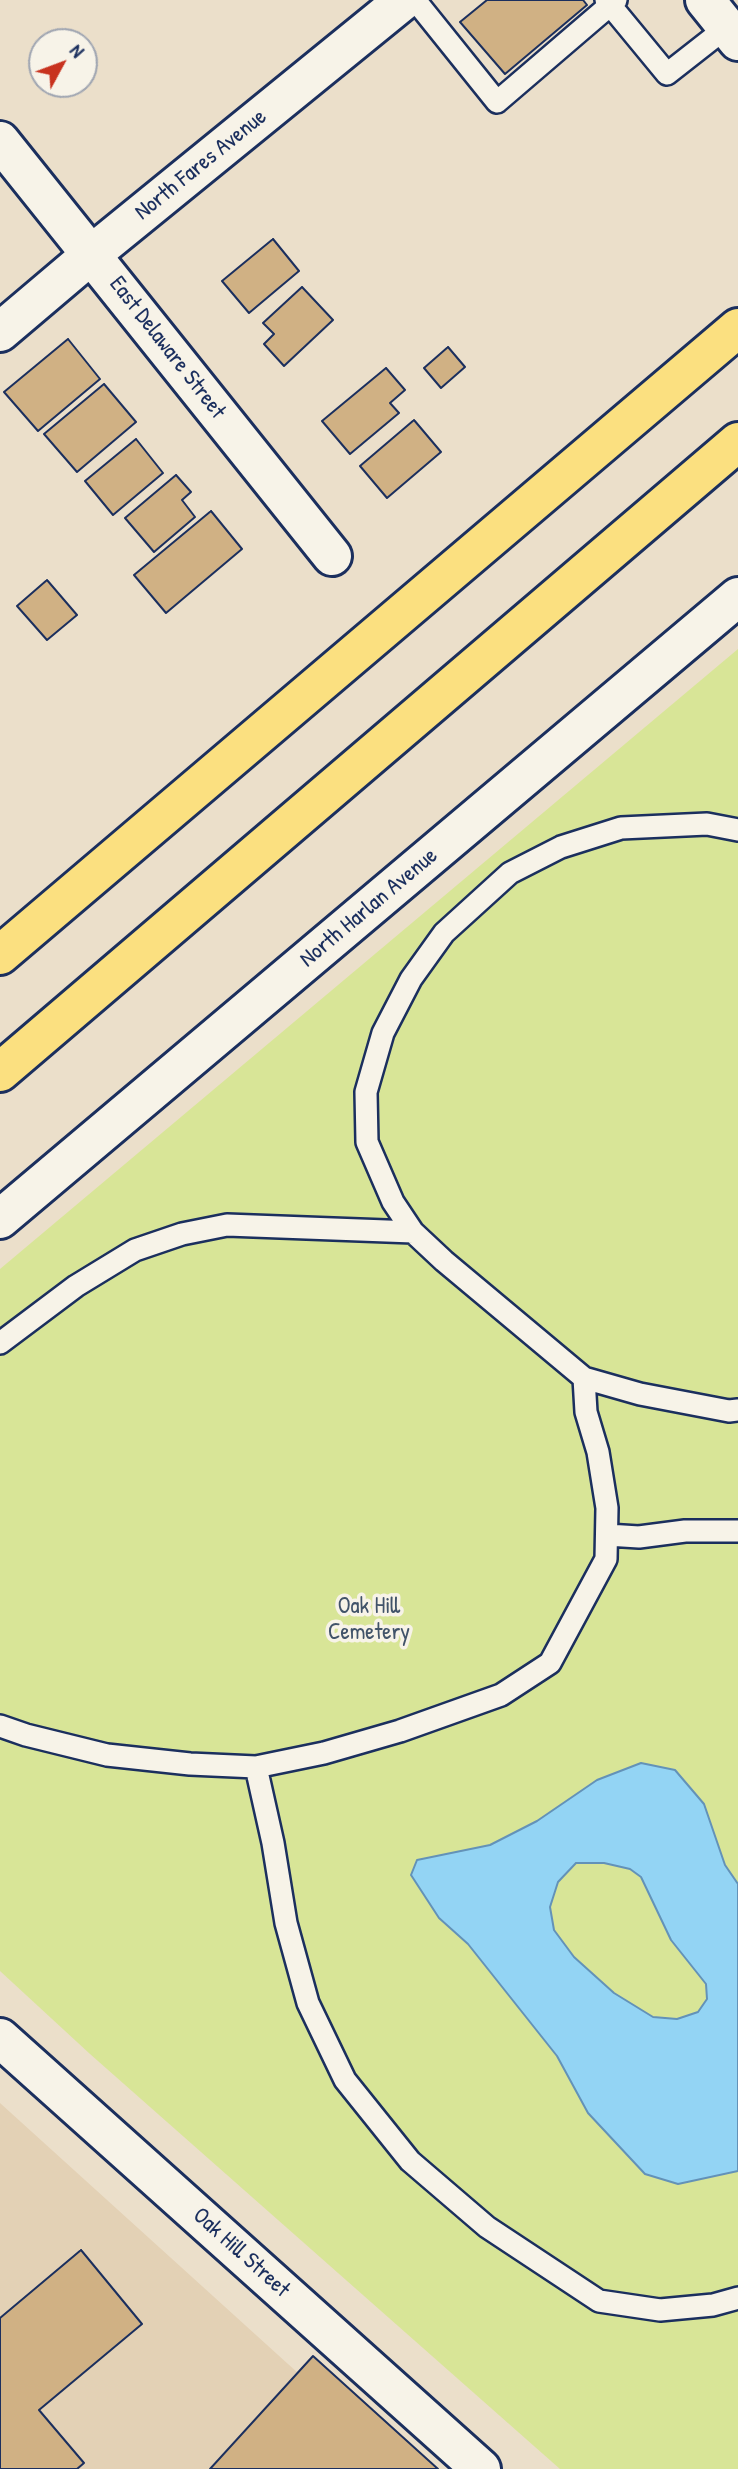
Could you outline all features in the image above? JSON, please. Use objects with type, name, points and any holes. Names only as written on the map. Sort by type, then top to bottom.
[{"type":"highway","points":[[0,955],[738,328]]},
{"type":"highway","points":[[0,1072],[738,442]]},
{"type":"street","name":"North Fares Avenue","points":[[0,332],[404,0]]},
{"type":"street","name":"East Delaware Street","points":[[0,141],[332,556]]},
{"type":"street","name":"North Harlan Avenue","points":[[0,1219],[738,597]]},
{"type":"street","name":"Oak Hill Street","points":[[0,2038],[481,2469]]},
{"type":"lane","points":[[415,0],[497,102],[610,2],[667,74],[723,23]]},
{"type":"lane","points":[[738,830],[707,824],[621,828],[561,847],[510,873],[444,933],[411,979],[383,1032],[366,1092],[367,1142],[393,1202],[413,1232],[584,1378],[640,1394],[729,1411],[738,1410]]},
{"type":"lane","points":[[0,1343],[16,1328],[76,1286],[135,1250],[182,1234],[227,1225],[413,1232]]},
{"type":"lane","points":[[0,1726],[107,1755],[190,1764],[256,1767],[324,1753],[400,1731],[501,1695],[550,1663],[606,1559],[607,1508],[598,1452],[586,1412],[584,1378]]},
{"type":"lane","points":[[607,1535],[639,1537],[685,1531],[738,1531]]},
{"type":"lane","points":[[256,1767],[273,1843],[286,1923],[308,2003],[345,2080],[410,2161],[487,2227],[599,2301],[660,2311],[713,2305],[738,2298]]},
{"type":"shaded area","points":[[0,2103],[288,2364],[406,2469],[0,2469]]},
{"type":"green space","name":"Oak Hill Cemetery","points":[[738,649],[738,2469],[560,2469],[90,2054],[0,1971],[0,1269]]},
{"type":"water","points":[[641,1763],[675,1770],[704,1804],[725,1865],[738,1884],[738,2171],[678,2184],[645,2174],[588,2113],[557,2056],[468,1944],[439,1918],[411,1875],[417,1860],[490,1845],[537,1821],[597,1780]],"holes":[[[576,1863],[604,1863],[630,1869],[641,1877],[671,1940],[706,1984],[707,1999],[698,2012],[677,2019],[653,2017],[614,1993],[574,1957],[554,1930],[550,1907],[558,1882]]]},
{"type":"building","points":[[487,0],[583,0],[587,5],[505,74],[460,22]]},
{"type":"building","points":[[273,239],[299,271],[249,313],[222,281]]},
{"type":"building","points":[[302,287],[333,320],[284,366],[264,344],[274,334],[263,323]]},
{"type":"building","points":[[68,339],[100,379],[38,431],[4,392]]},
{"type":"building","points":[[448,347],[465,367],[441,388],[424,368]]},
{"type":"building","points":[[386,368],[405,390],[390,403],[399,413],[350,454],[322,421]]},
{"type":"building","points":[[104,384],[136,422],[77,472],[44,434]]},
{"type":"building","points":[[414,420],[441,452],[387,498],[360,466]]},
{"type":"building","points":[[136,439],[163,473],[113,515],[85,481]]},
{"type":"building","points":[[176,475],[191,492],[182,500],[195,517],[154,552],[125,518]]},
{"type":"building","points":[[211,511],[242,549],[166,613],[134,575]]},
{"type":"building","points":[[47,580],[77,615],[47,640],[17,606]]},
{"type":"building","points":[[81,2250],[142,2324],[39,2410],[84,2463],[77,2469],[0,2469],[0,2318]]},
{"type":"building","points":[[313,2356],[438,2469],[210,2469]]}]
